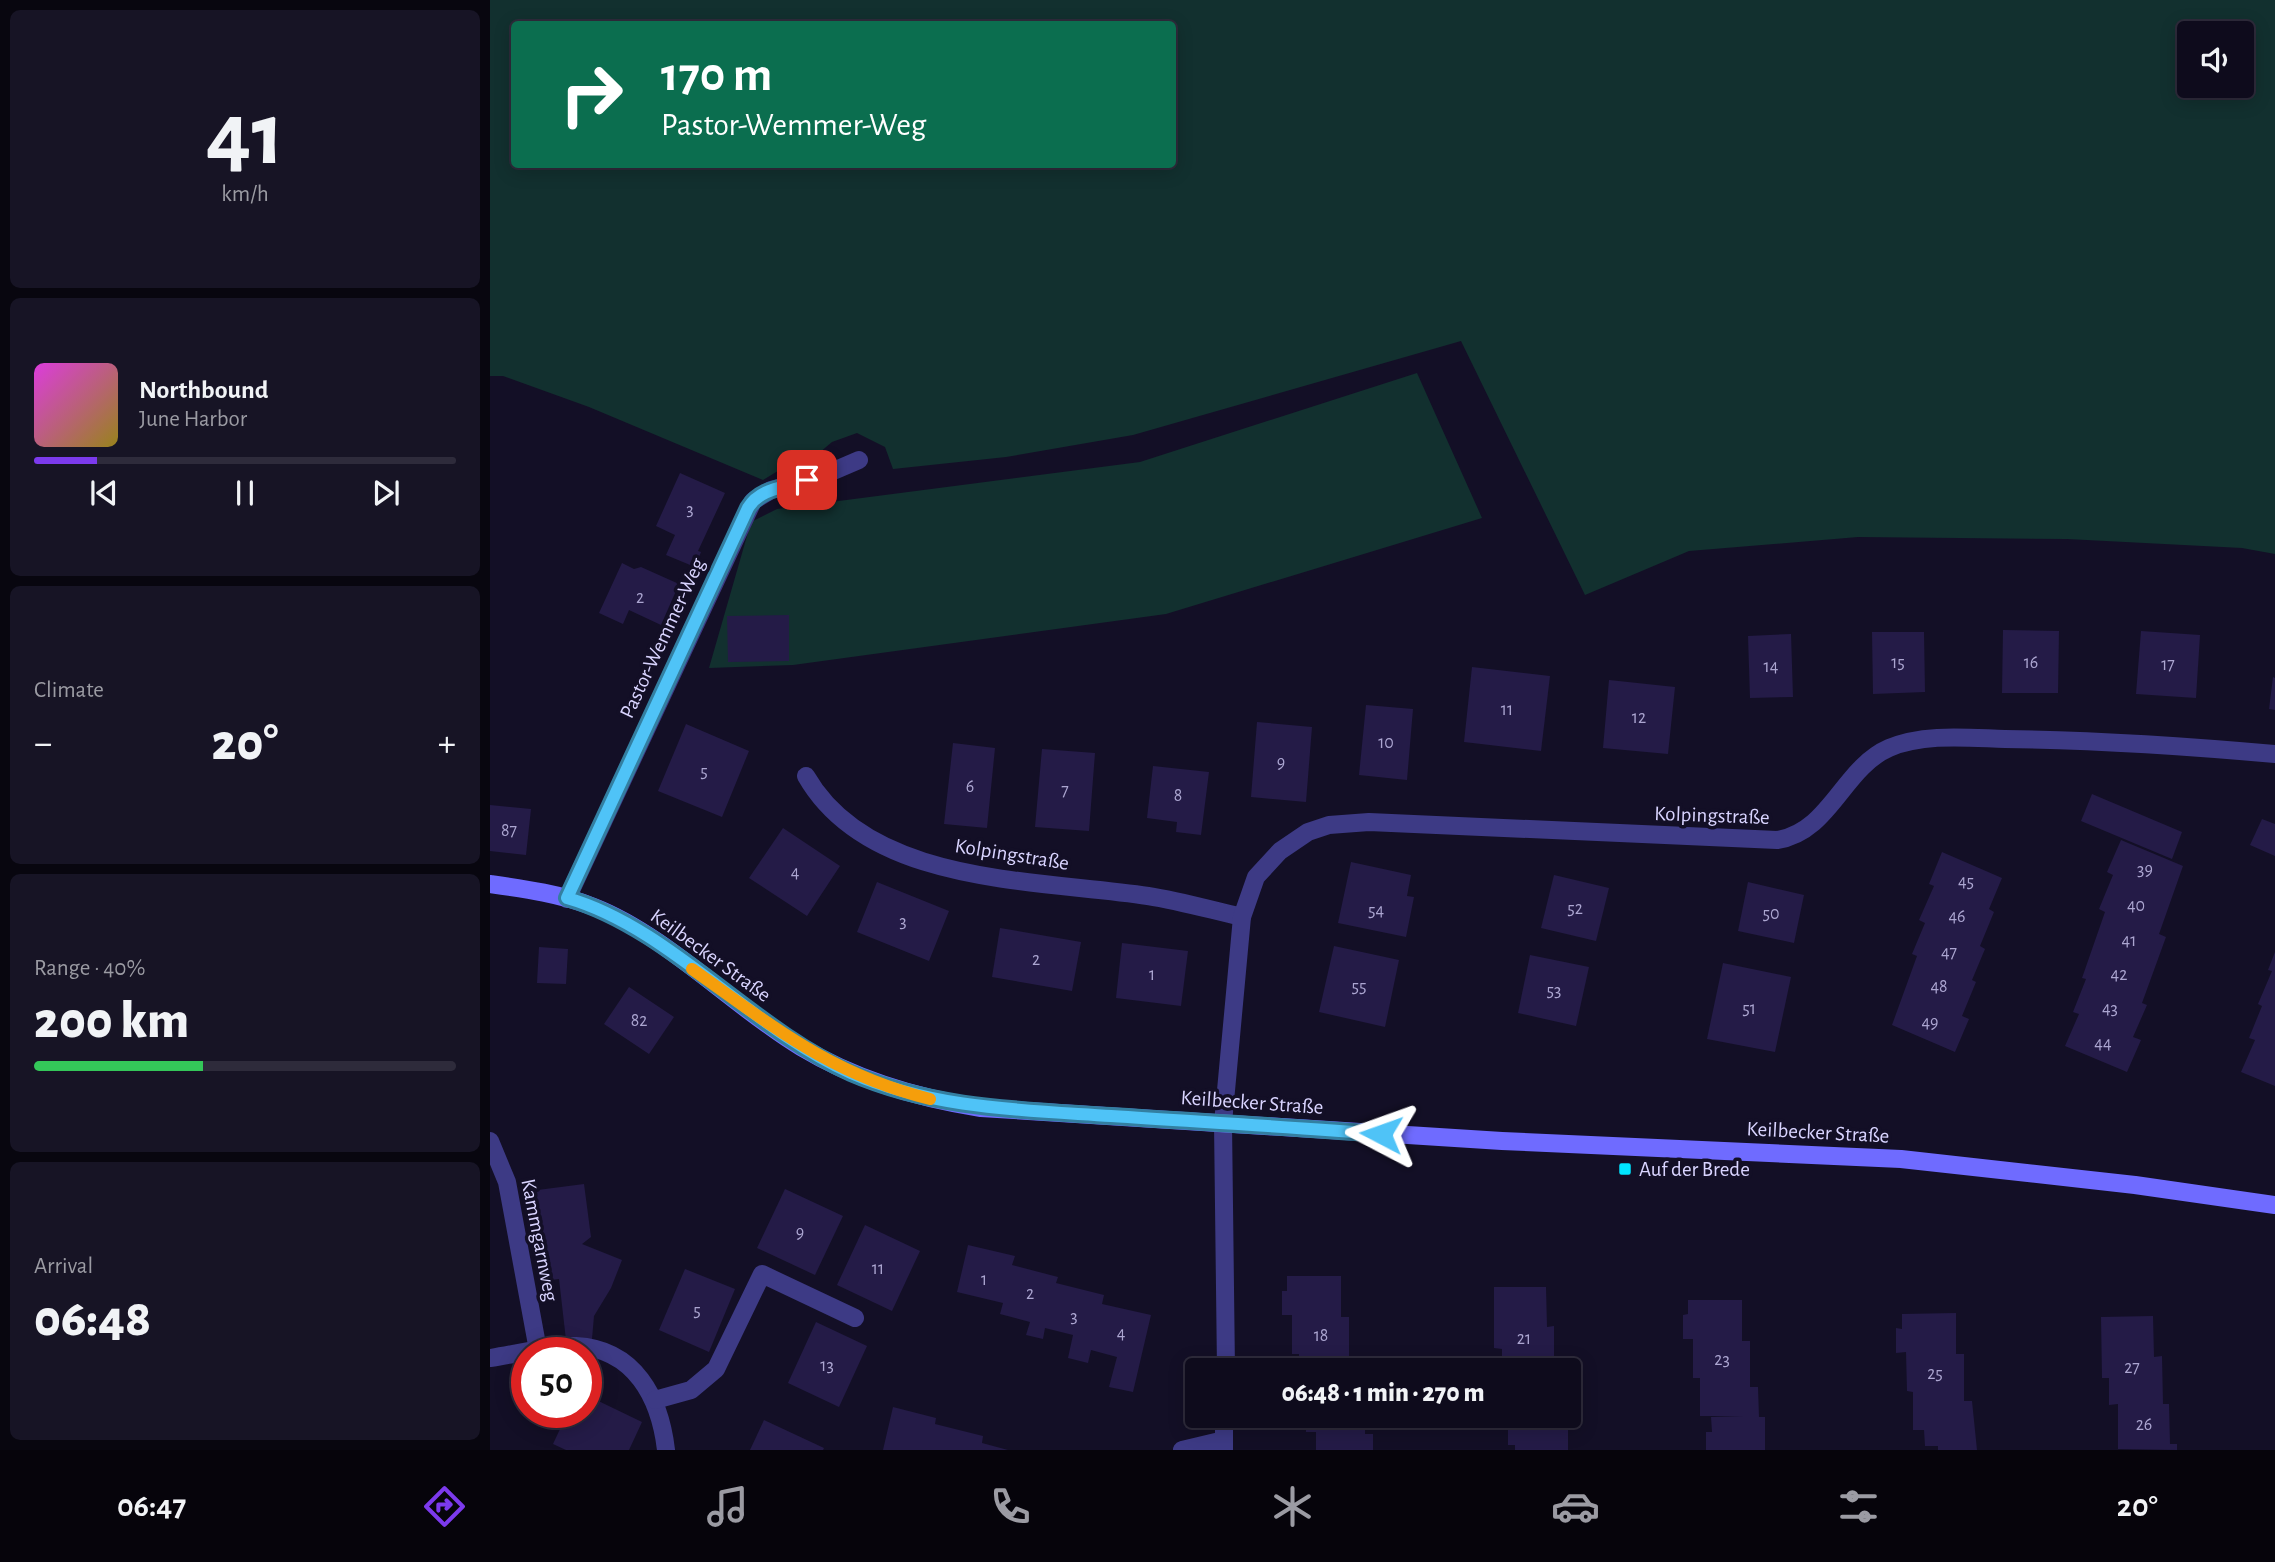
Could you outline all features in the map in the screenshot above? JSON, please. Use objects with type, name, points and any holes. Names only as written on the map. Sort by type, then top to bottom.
[{"type":"main road","name":"Keilbecker Straße","points":[[490,884],[567,898],[596,908],[631,926],[799,1046],[879,1084],[943,1102],[981,1108],[1502,1142],[1901,1159],[2135,1185],[2275,1205]]},
{"type":"street","name":"Pastor-Wemmer-Weg","points":[[567,898],[752,501],[771,490],[817,478],[859,460]]},
{"type":"street","name":"Kolpingstraße","points":[[1223,1123],[1242,917],[1256,877],[1280,851],[1308,832],[1339,824],[1410,823],[1777,840],[1805,832],[1878,755],[1905,744],[1941,738],[2029,739],[2275,754]]},
{"type":"street","name":"Kolpingstraße","points":[[806,776],[821,801],[850,828],[899,854],[953,869],[1151,896],[1242,917]]},
{"type":"street","points":[[1223,1123],[1226,1358]]},
{"type":"street","name":"Kammgarnweg","points":[[490,1141],[507,1182],[536,1337]]},
{"type":"street","points":[[655,1400],[691,1390],[716,1369],[762,1274],[855,1318]]},
{"type":"street","points":[[602,1352],[630,1368],[655,1400],[666,1450]]},
{"type":"street","points":[[490,1358],[511,1354]]},
{"type":"street","points":[[1182,1450],[1224,1445]]},
{"type":"green space","points":[[490,0],[2275,0],[2275,554],[2242,548],[2067,539],[1858,537],[1689,551],[1585,595],[1461,341],[1133,435],[1006,457],[893,469],[885,447],[857,433],[832,442],[813,458],[796,460],[763,480],[589,407],[503,376],[490,376]]},
{"type":"green space","points":[[1417,373],[1482,518],[1166,614],[793,665],[709,668],[751,522],[777,509],[1140,462]]},
{"type":"building","points":[[680,473],[725,493],[698,551],[701,552],[695,567],[666,555],[675,535],[656,526]]},
{"type":"building","points":[[622,563],[634,569],[641,567],[679,584],[661,625],[629,610],[623,624],[599,613]]},
{"type":"building","points":[[789,615],[789,661],[728,662],[727,616]]},
{"type":"building","points":[[2003,630],[2059,631],[2058,693],[2002,693]]},
{"type":"building","points":[[2141,631],[2200,635],[2196,698],[2136,694]]},
{"type":"building","points":[[1872,632],[1924,632],[1925,692],[1873,694]]},
{"type":"building","points":[[1791,634],[1793,697],[1750,698],[1748,636]]},
{"type":"building","points":[[1472,667],[1550,676],[1541,751],[1464,742]]},
{"type":"building","points":[[2273,677],[2275,678],[2275,710],[2269,709]]},
{"type":"building","points":[[1609,680],[1675,687],[1668,754],[1603,748]]},
{"type":"building","points":[[1366,705],[1413,709],[1407,780],[1359,775]]},
{"type":"building","points":[[1257,722],[1312,727],[1306,802],[1251,797]]},
{"type":"building","points":[[686,724],[749,751],[722,817],[658,791]]},
{"type":"building","points":[[953,743],[995,748],[987,828],[944,824]]},
{"type":"building","points":[[1042,749],[1095,753],[1089,831],[1035,827]]},
{"type":"building","points":[[1153,766],[1209,772],[1201,835],[1176,832],[1177,822],[1147,818]]},
{"type":"building","points":[[2092,794],[2182,832],[2172,859],[2081,821]]},
{"type":"building","points":[[490,805],[531,809],[526,855],[490,851]]},
{"type":"building","points":[[2262,819],[2275,824],[2275,856],[2250,845]]},
{"type":"building","points":[[783,828],[840,866],[807,916],[749,878]]},
{"type":"building","points":[[2121,840],[2183,866],[2159,934],[2166,937],[2142,1003],[2147,1005],[2133,1037],[2141,1040],[2127,1072],[2065,1046],[2079,1014],[2073,1012],[2086,979],[2082,978],[2105,912],[2099,909],[2113,875],[2107,872]]},
{"type":"building","points":[[1942,852],[2002,878],[1989,909],[1994,912],[1980,946],[1985,949],[1972,980],[1976,982],[1962,1016],[1969,1019],[1955,1052],[1892,1025],[1917,956],[1912,954],[1925,923],[1919,920],[1934,886],[1929,884]]},
{"type":"building","points":[[1351,862],[1411,875],[1407,896],[1414,897],[1406,937],[1338,923]]},
{"type":"building","points":[[1554,875],[1609,888],[1596,941],[1541,928]]},
{"type":"building","points":[[877,882],[949,911],[929,961],[857,932]]},
{"type":"building","points":[[1748,882],[1804,895],[1794,943],[1738,931]]},
{"type":"building","points":[[1000,928],[1081,942],[1072,991],[992,977]]},
{"type":"building","points":[[1122,943],[1188,951],[1181,1006],[1116,998]]},
{"type":"building","points":[[1334,946],[1399,960],[1385,1027],[1319,1012]]},
{"type":"building","points":[[539,947],[568,949],[566,984],[537,983]]},
{"type":"building","points":[[2275,952],[2275,1086],[2241,1072],[2255,1040],[2249,1038],[2262,1006],[2258,1004],[2272,971],[2268,970]]},
{"type":"building","points":[[1530,955],[1589,967],[1576,1026],[1518,1013]]},
{"type":"building","points":[[1723,963],[1791,977],[1775,1052],[1707,1039]]},
{"type":"building","points":[[629,987],[674,1017],[649,1054],[604,1024]]},
{"type":"building","points":[[584,1184],[591,1237],[582,1244],[622,1260],[611,1288],[594,1316],[592,1337],[566,1337],[559,1279],[542,1281],[530,1191]]},
{"type":"building","points":[[785,1189],[843,1216],[815,1275],[757,1248]]},
{"type":"building","points":[[865,1225],[920,1251],[892,1311],[837,1285]]},
{"type":"building","points":[[968,1245],[1015,1256],[1012,1265],[1058,1277],[1056,1283],[1104,1295],[1102,1304],[1151,1315],[1133,1392],[1109,1387],[1117,1357],[1091,1350],[1088,1363],[1068,1358],[1073,1335],[1045,1328],[1043,1339],[1026,1335],[1030,1322],[1000,1314],[1003,1303],[957,1292]]},
{"type":"building","points":[[685,1269],[735,1289],[709,1352],[659,1330]]},
{"type":"building","points":[[1287,1276],[1341,1276],[1341,1317],[1349,1317],[1349,1358],[1299,1358],[1299,1354],[1292,1354],[1292,1315],[1282,1315],[1282,1291],[1287,1291]]},
{"type":"building","points":[[1494,1287],[1546,1287],[1547,1327],[1554,1326],[1554,1358],[1502,1358],[1502,1349],[1494,1348]]},
{"type":"building","points":[[1688,1300],[1742,1300],[1742,1341],[1750,1341],[1750,1387],[1758,1387],[1759,1417],[1765,1417],[1765,1450],[1706,1450],[1706,1432],[1712,1432],[1711,1417],[1743,1416],[1700,1416],[1700,1378],[1693,1378],[1693,1339],[1683,1339],[1683,1315],[1688,1314]]},
{"type":"building","points":[[1956,1313],[1956,1354],[1964,1354],[1964,1401],[1972,1401],[1977,1450],[1938,1450],[1938,1446],[1925,1446],[1924,1430],[1913,1430],[1913,1392],[1907,1391],[1906,1352],[1896,1353],[1896,1328],[1902,1329],[1902,1314]]},
{"type":"building","points":[[2153,1316],[2154,1357],[2162,1356],[2163,1404],[2169,1404],[2170,1444],[2177,1444],[2177,1450],[2118,1449],[2118,1404],[2109,1405],[2109,1378],[2102,1378],[2101,1317]]},
{"type":"building","points":[[816,1322],[867,1346],[839,1407],[788,1383]]},
{"type":"building","points":[[602,1403],[642,1422],[629,1450],[566,1450],[553,1444],[560,1428],[602,1428]]},
{"type":"building","points":[[893,1407],[936,1418],[935,1424],[983,1436],[982,1443],[1008,1450],[883,1450]]},
{"type":"building","points":[[764,1420],[824,1448],[750,1450]]},
{"type":"building","points":[[1306,1428],[1365,1428],[1365,1434],[1373,1434],[1373,1450],[1316,1450],[1316,1432],[1306,1432]]},
{"type":"building","points":[[1508,1428],[1568,1428],[1568,1450],[1515,1450],[1515,1445],[1508,1445]]},
{"type":"slow traffic","points":[[692,969],[799,1046],[851,1073],[930,1099]]},
{"type":"place","name":"Auf der Brede","points":[[1625,1169]]},
{"type":"route","points":[[807,480],[771,490],[752,501],[567,898],[610,914],[631,926],[799,1046],[851,1073],[911,1094],[981,1108],[1381,1134]]}]
